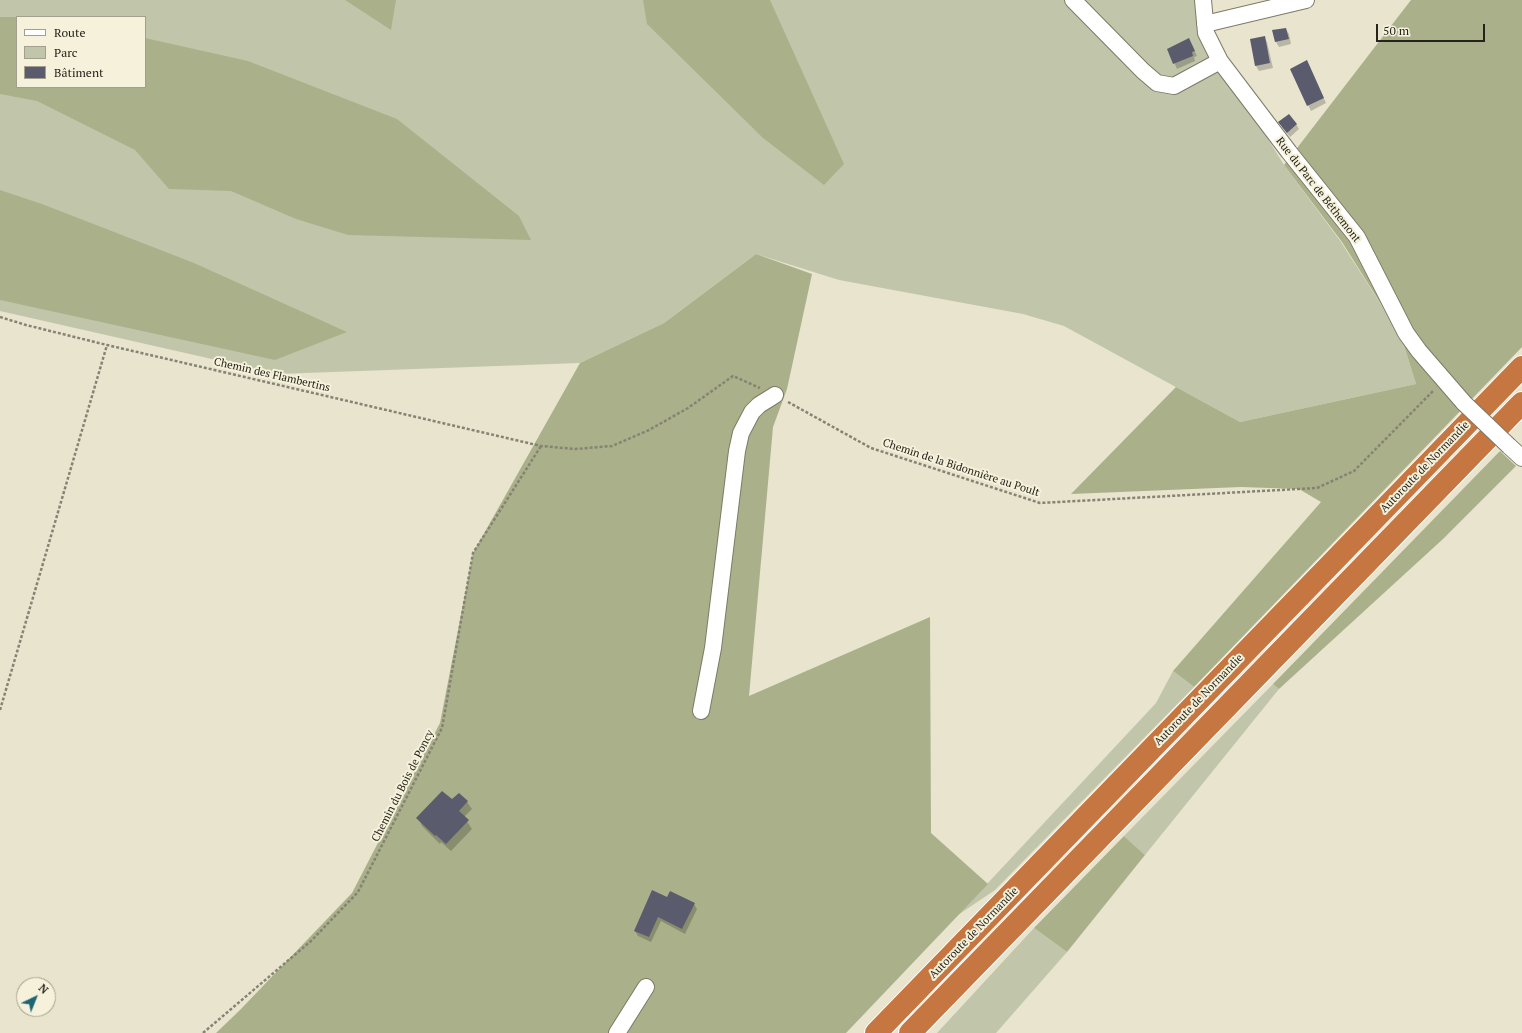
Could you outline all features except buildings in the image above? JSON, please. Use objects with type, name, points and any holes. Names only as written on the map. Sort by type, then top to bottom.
[{"type":"highway","name":"Autoroute de Normandie","points":[[876,1033],[1522,367]]},
{"type":"highway","points":[[910,1033],[1522,403]]},
{"type":"street","points":[[1073,0],[1143,71],[1157,83],[1174,86],[1220,61]]},
{"type":"street","name":"Rue du Parc de Béthemont","points":[[1203,0],[1206,33],[1220,61],[1289,152],[1357,237],[1406,333],[1419,351],[1464,403],[1522,458]]},
{"type":"street","points":[[1205,24],[1306,0]]},
{"type":"street","points":[[701,711],[713,648],[737,451],[741,433],[752,412],[759,405],[775,396]]},
{"type":"street","points":[[617,1033],[646,987]]},
{"type":"path","name":"Chemin des Flambertins","points":[[0,317],[107,345],[541,446]]},
{"type":"path","points":[[0,710],[107,345]]},
{"type":"path","name":"Chemin de la Bidonnière au Poult","points":[[541,446],[575,449],[612,446],[649,430],[688,408],[733,376],[775,396],[871,448],[1040,502],[1317,488],[1354,471],[1444,379]]},
{"type":"path","name":"Chemin du Bois de Poncy","points":[[203,1033],[311,941],[358,892],[442,728],[473,553],[541,446]]},
{"type":"green space","points":[[0,0],[1197,0],[1200,29],[1284,165],[1341,242],[1401,336],[1416,384],[1240,422],[1064,326],[1023,314],[839,280],[756,254],[664,323],[580,363],[278,374],[0,311]]},
{"type":"green space","points":[[345,0],[396,0],[391,30]]},
{"type":"green space","points":[[643,0],[770,0],[844,164],[824,185],[763,138],[647,24]]},
{"type":"green space","points":[[1411,0],[1522,0],[1522,347],[1194,687],[1173,671],[1321,502],[1299,489],[1241,487],[1071,494],[1176,387],[1240,422],[1416,384],[1401,336],[1342,242],[1284,165]]},
{"type":"green space","points":[[0,17],[16,17],[16,88],[146,88],[146,38],[248,61],[397,119],[519,216],[531,240],[348,235],[296,219],[231,191],[169,189],[135,150],[37,101],[0,94]]},
{"type":"green space","points":[[0,190],[42,204],[194,263],[347,332],[275,360],[0,300]]},
{"type":"green space","points":[[756,254],[812,274],[787,389],[773,427],[749,696],[930,617],[931,833],[988,884],[846,1033],[216,1033],[352,893],[440,723],[473,553],[580,363],[664,323]]},
{"type":"green space","points":[[1500,451],[1516,466],[1443,539],[1279,689],[1273,684]]},
{"type":"green space","points":[[1173,671],[1194,687],[995,890],[958,915],[1156,703]]},
{"type":"green space","points":[[1273,684],[1279,689],[1145,855],[1124,836]]},
{"type":"green space","points":[[1124,836],[1145,855],[1067,952],[1034,928]]},
{"type":"green space","points":[[1034,928],[1067,952],[996,1033],[937,1033]]}]
